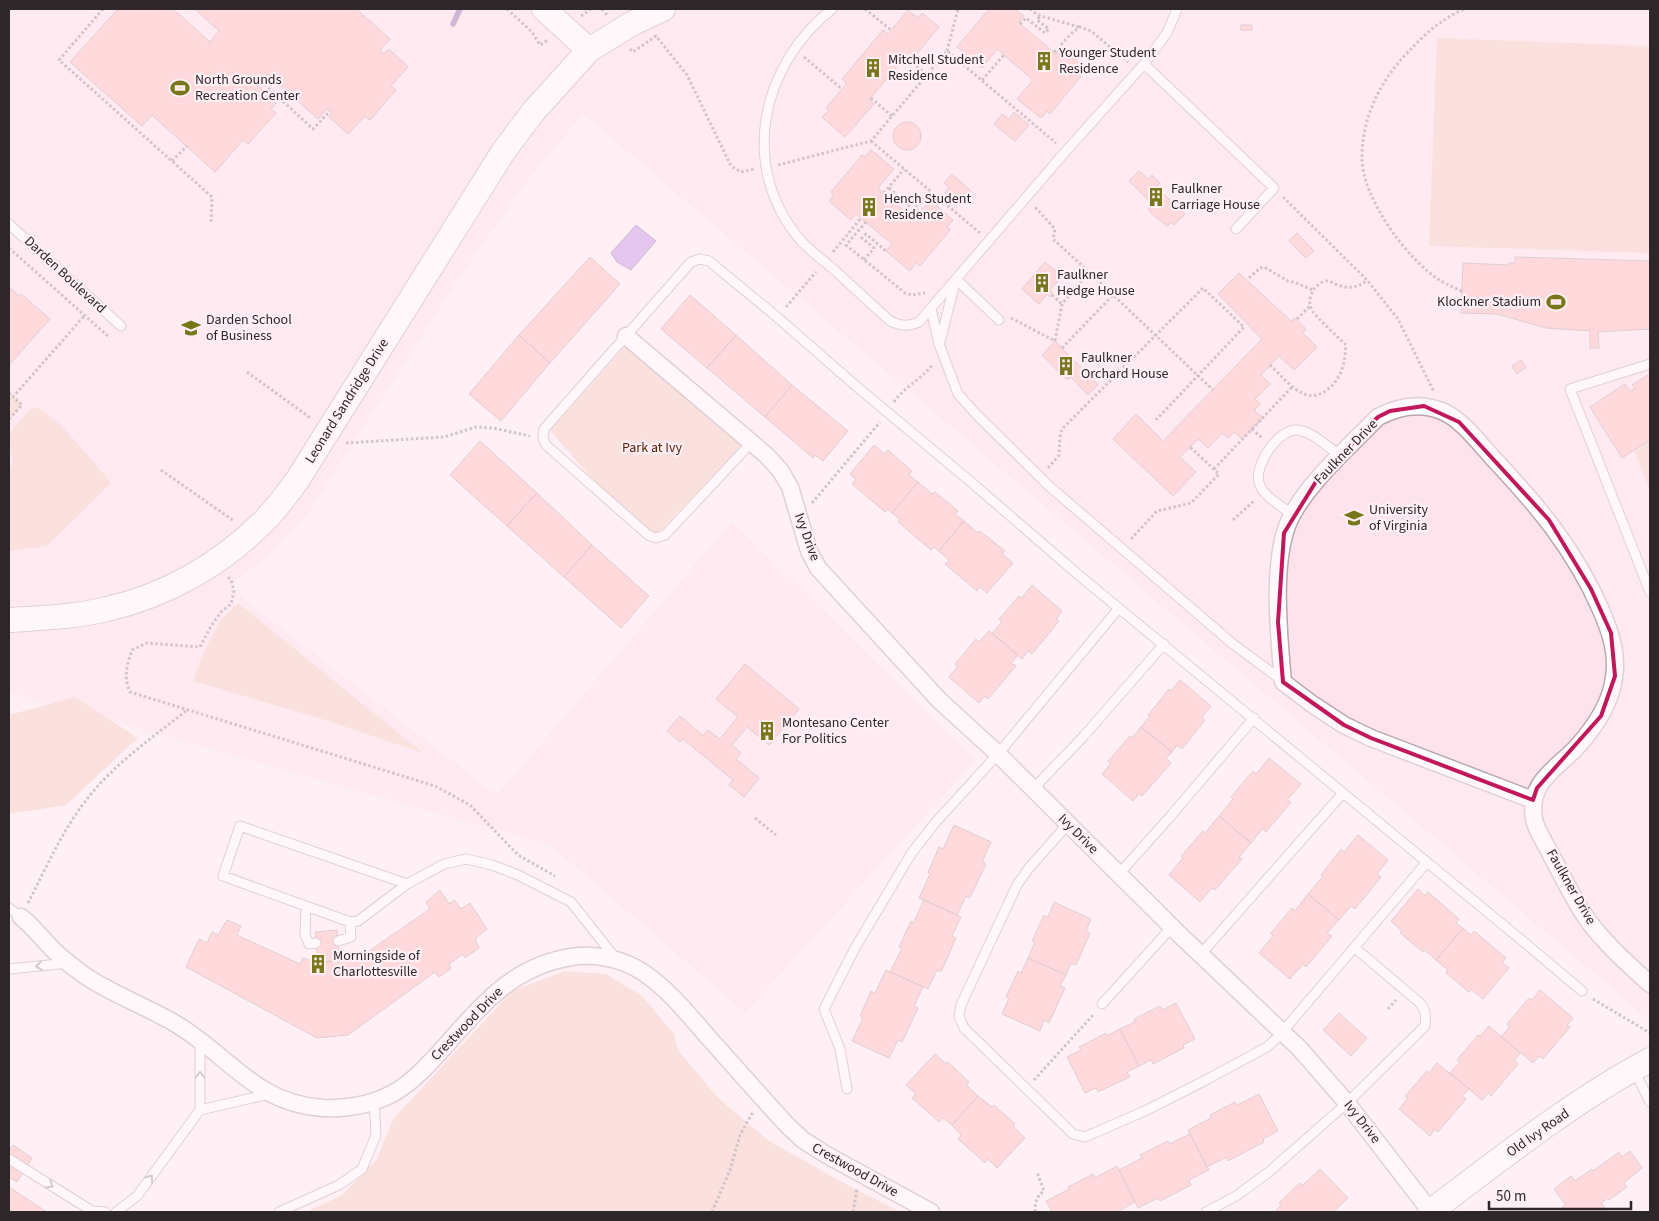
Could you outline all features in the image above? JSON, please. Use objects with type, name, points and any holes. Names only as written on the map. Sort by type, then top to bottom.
[{"type":"street","points":[[544,9],[589,50]]},
{"type":"street","name":"Leonard Sandridge Drive","points":[[9,620],[67,616],[107,609],[148,597],[184,580],[213,563],[262,523],[298,479],[503,152],[533,112],[589,50],[631,24],[663,9]]},
{"type":"street","name":"Ivy Drive","points":[[626,336],[766,455],[780,470],[790,488],[809,551],[818,568],[940,700],[998,754],[1172,927],[1300,1049],[1347,1103],[1431,1212]]},
{"type":"street","name":"Faulkner Drive","points":[[1283,682],[1278,622],[1280,553],[1284,533],[1292,514],[1317,480],[1378,417],[1407,406],[1424,406],[1444,412],[1459,422],[1549,520],[1569,549],[1592,589],[1611,633],[1615,654],[1615,676],[1607,703],[1601,716],[1577,747],[1546,776],[1537,788],[1532,807],[1534,822],[1573,896],[1592,925],[1615,952],[1650,984]]},
{"type":"street","points":[[1283,682],[1336,720],[1371,738],[1533,800]]},
{"type":"street","name":"Crestwood Drive","points":[[15,913],[32,925],[45,941],[83,974],[107,989],[176,1024],[200,1040],[250,1082],[270,1094],[296,1103],[323,1108],[349,1107],[374,1102],[396,1092],[416,1077],[502,986],[524,972],[553,960],[583,955],[617,961],[643,972],[671,995],[788,1126],[803,1140],[824,1154],[931,1212]]},
{"type":"street","name":"Old Ivy Road","points":[[1431,1212],[1509,1153],[1594,1093],[1642,1065]]},
{"type":"lane","points":[[832,9],[808,31],[787,60],[776,81],[769,101],[765,126],[767,167],[776,198],[787,221],[803,242],[890,321],[900,326],[911,326],[919,322],[931,309],[1026,197],[1141,67],[1167,33],[1177,9]]},
{"type":"lane","points":[[1141,67],[1274,188],[1236,229]]},
{"type":"lane","name":"Darden Boulevard","points":[[9,224],[121,326]]},
{"type":"lane","points":[[751,443],[665,536],[656,538],[648,535],[546,446],[543,438],[544,429],[690,262],[700,259],[709,261],[1119,608],[1582,991]]},
{"type":"lane","points":[[956,279],[999,320]]},
{"type":"lane","points":[[939,344],[956,279]]},
{"type":"lane","points":[[931,309],[939,344],[958,394],[977,415],[1041,476],[1049,486],[1233,644],[1283,682]]},
{"type":"lane","points":[[1650,364],[1570,390],[1650,592]]},
{"type":"lane","points":[[1292,514],[1266,494],[1259,484],[1259,465],[1265,454],[1287,431],[1297,430],[1306,432],[1340,456]]},
{"type":"lane","points":[[847,1089],[840,1049],[824,1009],[855,948],[911,854],[935,822],[998,754],[1119,608]]},
{"type":"lane","points":[[1033,789],[1083,737],[1164,644]]},
{"type":"lane","points":[[1119,874],[1254,718]]},
{"type":"lane","points":[[1201,954],[1343,793]]},
{"type":"lane","points":[[1068,824],[1029,868],[1017,885],[961,1005],[959,1016],[964,1028],[1073,1134],[1085,1137],[1147,1110],[1267,1046],[1282,1032],[1427,862]]},
{"type":"lane","points":[[407,884],[240,826],[223,876],[350,922],[358,921],[407,884],[444,864],[466,860],[492,865],[518,875],[571,902],[617,961]]},
{"type":"lane","points":[[306,907],[305,935],[309,944],[316,943]]},
{"type":"lane","points":[[338,941],[351,936],[350,922]]},
{"type":"lane","points":[[1102,1004],[1172,927]]},
{"type":"lane","points":[[1206,1212],[1236,1196],[1269,1172],[1347,1103],[1425,1026],[1426,1016],[1424,1007],[1355,948]]},
{"type":"lane","points":[[9,969],[69,963]]},
{"type":"lane","points":[[116,1212],[137,1196],[200,1110],[200,1040]]},
{"type":"lane","points":[[1642,1065],[1650,1102]]},
{"type":"lane","points":[[200,1110],[270,1094]]},
{"type":"lane","points":[[279,1212],[339,1186],[362,1169],[376,1135],[374,1102]]},
{"type":"lane","points":[[9,1159],[92,1211],[105,1212]]},
{"type":"path","points":[[103,9],[59,60],[212,198],[211,224]]},
{"type":"path","points":[[602,9],[633,52],[656,36],[687,75],[731,166],[741,172],[871,141],[947,51],[958,9]]},
{"type":"path","points":[[865,9],[891,30]]},
{"type":"path","points":[[1030,9],[1041,16],[1091,31],[1141,67]]},
{"type":"path","points":[[1462,291],[1441,281],[1396,238],[1380,212],[1368,186],[1361,159],[1363,134],[1368,116],[1379,90],[1398,62],[1424,35],[1456,12],[1465,9]]},
{"type":"path","points":[[1020,24],[1026,18],[1045,33],[1049,29],[1037,20],[1041,16]]},
{"type":"path","points":[[1054,52],[1080,27]]},
{"type":"path","points":[[795,50],[842,89]]},
{"type":"path","points":[[947,51],[1066,151]]},
{"type":"path","points":[[982,80],[1004,55]]},
{"type":"path","points":[[905,56],[927,75]]},
{"type":"path","points":[[261,81],[313,129],[330,111]]},
{"type":"path","points":[[871,98],[892,116]]},
{"type":"path","points":[[871,141],[989,241]]},
{"type":"path","points":[[172,162],[187,146]]},
{"type":"path","points":[[884,193],[904,169]]},
{"type":"path","points":[[889,188],[913,209]]},
{"type":"path","points":[[1274,188],[1367,280],[1398,319],[1444,412]]},
{"type":"path","points":[[909,214],[929,190]]},
{"type":"path","points":[[1026,197],[1055,229],[1053,239],[1213,390]]},
{"type":"path","points":[[866,222],[846,245],[905,293],[912,295],[928,293]]},
{"type":"path","points":[[864,260],[874,248],[862,238],[866,234],[886,251]]},
{"type":"path","points":[[9,248],[110,338]]},
{"type":"path","points":[[1249,278],[1260,268],[1264,267],[1288,282],[1313,290]]},
{"type":"path","points":[[999,320],[1011,318],[1055,342],[1062,304],[1089,272]]},
{"type":"path","points":[[1270,365],[1293,386],[1308,396],[1328,391],[1339,377],[1343,368],[1346,345],[1311,309],[1310,301],[1313,290],[1316,286],[1328,281],[1350,288],[1360,286],[1367,280]]},
{"type":"path","points":[[1041,476],[1060,455],[1062,429],[1203,288],[1244,327],[1154,422]]},
{"type":"path","points":[[1052,295],[1062,304]]},
{"type":"path","points":[[1062,348],[1113,295]]},
{"type":"path","points":[[13,397],[96,304]]},
{"type":"path","points":[[1297,320],[1310,306]]},
{"type":"path","points":[[800,520],[814,500],[866,440],[898,397],[913,382],[928,371],[938,358],[939,344]]},
{"type":"path","points":[[247,372],[304,414]]},
{"type":"path","points":[[1214,469],[1293,386]]},
{"type":"path","points":[[9,393],[22,405],[9,419]]},
{"type":"path","points":[[361,442],[444,437],[476,427],[493,428],[543,438]]},
{"type":"path","points":[[1122,549],[1157,510],[1191,503],[1219,474],[1190,447]]},
{"type":"path","points":[[161,470],[251,533]]},
{"type":"path","points":[[1233,520],[1251,504]]},
{"type":"path","points":[[213,563],[231,580],[234,591],[231,604],[222,611],[211,626],[200,647],[147,644],[132,650],[126,665],[126,682],[130,692],[435,786],[470,805],[518,855],[560,879],[571,902]]},
{"type":"path","points":[[15,913],[66,830],[101,783],[187,709]]},
{"type":"path","points":[[755,818],[776,835]]},
{"type":"path","points":[[1582,991],[1608,1009],[1650,1033]]},
{"type":"path","points":[[1026,1088],[1102,1004]]},
{"type":"path","points":[[712,1212],[730,1170],[740,1135],[761,1096]]},
{"type":"path","points":[[1035,1212],[1037,1196],[1044,1191],[1037,1172]]},
{"type":"highlighted area","points":[[1424,406],[1459,422],[1549,520],[1591,589],[1611,633],[1615,676],[1601,716],[1537,788],[1533,800],[1371,738],[1344,725],[1283,682],[1278,622],[1284,533],[1317,480],[1378,417],[1390,411]]},
{"type":"shaded area","name":"University of Virginia","points":[[9,9],[1650,9],[1650,1021],[583,114],[532,175],[463,272],[308,514],[270,554],[229,587],[497,795],[732,521],[976,760],[745,1013],[550,845],[9,692]]},
{"type":"shaded area","points":[[636,225],[656,241],[631,270],[617,262],[611,253]]},
{"type":"green space","points":[[1437,38],[1650,46],[1650,253],[1429,246]]},
{"type":"green space","name":"Park at Ivy","points":[[626,345],[745,442],[656,535],[602,489],[550,431]]},
{"type":"green space","points":[[9,393],[22,405],[9,419]]},
{"type":"green space","points":[[36,407],[45,412],[65,430],[111,483],[47,546],[9,551],[9,468],[13,464],[9,434],[29,410]]},
{"type":"green space","points":[[1650,440],[1650,491],[1634,450]]},
{"type":"green space","points":[[238,603],[423,753],[322,719],[193,681],[206,647],[221,620]]},
{"type":"green space","points":[[75,697],[138,738],[66,805],[9,814],[9,715]]},
{"type":"green space","points":[[565,971],[606,974],[642,996],[674,1034],[678,1050],[718,1098],[769,1141],[851,1187],[901,1212],[311,1212],[310,1210],[342,1195],[377,1159],[393,1119],[512,991]]},
{"type":"building","name":"North Grounds Recreation Center","points":[[118,9],[173,9],[210,42],[219,31],[195,9],[356,9],[390,39],[380,50],[384,54],[389,49],[408,67],[391,86],[396,90],[370,120],[365,116],[348,134],[329,117],[332,113],[327,109],[318,119],[267,74],[257,85],[277,102],[271,109],[276,113],[248,144],[243,140],[215,172],[152,115],[142,126],[70,62]]},
{"type":"building","name":"Younger Student Residence","points":[[989,9],[1015,9],[1024,16],[1020,24],[1056,54],[1060,48],[1084,67],[1078,74],[1081,76],[1050,114],[1047,111],[1041,118],[1017,99],[1033,80],[997,49],[982,68],[957,47]]},
{"type":"building","name":"Mitchell Student Residence","points":[[908,10],[918,18],[922,13],[939,27],[914,57],[909,52],[869,100],[874,104],[845,137],[822,117],[829,110],[826,108],[847,83],[842,79],[883,30],[888,34]]},
{"type":"building","points":[[1241,25],[1252,25],[1252,30],[1241,30]]},
{"type":"building","points":[[1014,112],[1029,125],[1015,141],[994,124],[1002,114],[1009,119]]},
{"type":"building","points":[[907,122],[917,126],[921,136],[917,146],[907,150],[897,146],[893,136],[897,126]]},
{"type":"building","name":"Hench Student Residence","points":[[871,150],[894,169],[878,188],[914,219],[930,200],[953,220],[947,227],[950,230],[920,266],[916,263],[910,271],[886,251],[892,244],[856,214],[851,220],[829,201],[834,195],[831,192],[862,155],[865,157]]},
{"type":"building","name":"Faulkner Carriage House","points":[[1139,171],[1148,179],[1152,175],[1160,183],[1156,187],[1185,214],[1174,225],[1172,222],[1167,226],[1151,213],[1148,208],[1152,204],[1129,181]]},
{"type":"building","points":[[952,174],[971,191],[959,205],[945,193],[949,188],[944,183]]},
{"type":"building","points":[[1297,233],[1314,251],[1306,258],[1289,241]]},
{"type":"building","points":[[590,257],[620,284],[550,363],[519,335]]},
{"type":"building","name":"Klockner Stadium","points":[[1515,257],[1650,261],[1650,329],[1598,332],[1599,348],[1590,348],[1590,331],[1546,328],[1497,314],[1461,313],[1463,263],[1509,265],[1509,263],[1515,263]]},
{"type":"building","name":"Faulkner Hedge House","points":[[1045,262],[1062,276],[1050,290],[1053,293],[1052,295],[1050,297],[1047,294],[1039,304],[1022,289]]},
{"type":"building","points":[[1239,273],[1291,321],[1295,318],[1306,329],[1303,333],[1317,347],[1294,370],[1279,356],[1261,375],[1270,384],[1255,399],[1260,404],[1254,410],[1263,418],[1242,439],[1234,432],[1228,438],[1222,433],[1208,448],[1198,439],[1180,457],[1196,472],[1173,496],[1113,439],[1136,414],[1163,441],[1262,339],[1218,294]]},
{"type":"building","points":[[9,287],[19,296],[21,294],[50,319],[9,365]]},
{"type":"building","points":[[690,295],[736,335],[707,368],[661,329]]},
{"type":"building","points":[[519,335],[550,363],[501,421],[469,394]]},
{"type":"building","points":[[736,335],[792,385],[765,417],[707,368]]},
{"type":"building","name":"Faulkner Orchard House","points":[[1055,341],[1098,385],[1088,395],[1071,377],[1067,380],[1042,355]]},
{"type":"building","points":[[1521,360],[1526,367],[1517,374],[1512,366]]},
{"type":"building","points":[[1650,374],[1650,440],[1622,458],[1590,407],[1625,384],[1630,391],[1635,388],[1632,385]]},
{"type":"building","points":[[792,385],[848,431],[823,461],[815,455],[813,458],[765,417]]},
{"type":"building","points":[[480,441],[537,493],[507,526],[450,475]]},
{"type":"building","points":[[874,445],[885,454],[888,450],[912,471],[909,475],[918,482],[892,513],[888,509],[885,512],[852,484],[856,479],[850,474]]},
{"type":"building","points":[[918,482],[932,494],[935,492],[958,511],[955,514],[964,521],[939,551],[934,547],[931,550],[898,522],[900,520],[892,513]]},
{"type":"building","points":[[537,493],[592,545],[564,577],[507,526]]},
{"type":"building","points":[[964,521],[1005,551],[1002,554],[1013,563],[987,593],[980,587],[977,591],[945,564],[949,560],[939,551]]},
{"type":"building","points":[[592,545],[649,596],[621,628],[564,577]]},
{"type":"building","points":[[1032,585],[1062,611],[1056,619],[1059,621],[1032,654],[1028,651],[1022,659],[992,633],[1002,622],[999,619],[1019,596],[1022,598]]},
{"type":"building","points":[[989,631],[1018,655],[1011,663],[1016,666],[988,699],[985,696],[979,703],[949,677],[958,666],[955,664],[976,639],[979,642]]},
{"type":"building","name":"Montesano Center For Politics","points":[[745,664],[799,709],[769,745],[747,727],[732,745],[741,753],[736,759],[759,778],[744,797],[729,785],[733,780],[683,739],[680,742],[667,731],[680,716],[703,736],[708,730],[720,739],[738,717],[716,699]]},
{"type":"building","points":[[1180,680],[1211,706],[1202,717],[1205,720],[1182,749],[1177,745],[1172,752],[1141,727],[1169,689],[1171,691]]},
{"type":"building","points":[[1141,727],[1172,752],[1166,758],[1171,763],[1142,796],[1139,794],[1133,801],[1102,774],[1111,763],[1108,761],[1130,736],[1132,738]]},
{"type":"building","points":[[1269,758],[1301,784],[1287,800],[1291,802],[1266,832],[1262,829],[1251,843],[1219,816],[1233,799],[1231,797],[1253,771],[1256,774]]},
{"type":"building","points":[[1219,816],[1251,843],[1239,857],[1242,859],[1215,890],[1212,888],[1200,902],[1169,875],[1183,858],[1181,856],[1203,831],[1205,833]]},
{"type":"building","points":[[954,825],[991,842],[982,862],[986,864],[970,898],[966,896],[957,915],[919,898],[939,847],[943,849]]},
{"type":"building","points":[[1358,835],[1388,860],[1377,874],[1381,877],[1355,909],[1351,906],[1339,920],[1308,894],[1341,849],[1344,852]]},
{"type":"building","points":[[1418,889],[1425,896],[1428,892],[1459,919],[1456,923],[1463,928],[1436,960],[1400,933],[1402,931],[1391,921]]},
{"type":"building","name":"Morningside of Charlottesville","points":[[440,890],[449,904],[454,900],[461,909],[470,903],[487,929],[475,939],[479,948],[465,958],[463,954],[449,964],[451,969],[439,977],[435,972],[348,1035],[317,1038],[186,967],[199,939],[207,943],[212,932],[218,935],[227,920],[241,926],[237,935],[300,964],[303,958],[318,963],[343,960],[352,955],[356,960],[430,909],[426,902]]},
{"type":"building","points":[[1308,894],[1339,920],[1327,933],[1332,936],[1306,967],[1303,964],[1290,979],[1259,953],[1273,936],[1271,933],[1292,908],[1295,911]]},
{"type":"building","points":[[924,900],[961,917],[952,936],[956,938],[941,972],[937,970],[928,989],[890,972],[902,948],[899,947],[911,921],[913,923]]},
{"type":"building","points":[[1054,902],[1091,919],[1086,931],[1090,933],[1076,965],[1071,963],[1066,975],[1028,958],[1035,942],[1032,941],[1044,915],[1048,917]]},
{"type":"building","points":[[1463,928],[1471,935],[1474,931],[1506,958],[1502,962],[1509,968],[1483,999],[1471,989],[1469,992],[1446,973],[1448,970],[1436,960]]},
{"type":"building","points":[[337,930],[339,960],[318,963],[315,932]]},
{"type":"building","points":[[1028,958],[1066,975],[1060,986],[1065,988],[1049,1023],[1044,1020],[1040,1031],[1002,1014],[1009,998],[1006,997],[1018,971],[1021,973]]},
{"type":"building","points":[[886,970],[923,987],[914,1006],[918,1008],[902,1042],[898,1040],[889,1058],[852,1041],[863,1018],[860,1016],[871,991],[875,993]]},
{"type":"building","points":[[1540,990],[1573,1018],[1567,1025],[1570,1027],[1543,1059],[1539,1056],[1533,1063],[1501,1037],[1510,1026],[1507,1024],[1529,998],[1532,1000]]},
{"type":"building","points":[[1176,1003],[1195,1039],[1183,1045],[1184,1048],[1153,1064],[1151,1060],[1139,1066],[1120,1029],[1135,1022],[1134,1019],[1160,1006],[1162,1010]]},
{"type":"building","points":[[1339,1013],[1367,1038],[1351,1056],[1323,1030]]},
{"type":"building","points":[[1489,1026],[1520,1053],[1514,1061],[1518,1064],[1491,1096],[1488,1093],[1482,1100],[1450,1073],[1460,1062],[1457,1060],[1478,1035],[1480,1036]]},
{"type":"building","points":[[1120,1029],[1139,1066],[1127,1072],[1130,1077],[1098,1092],[1096,1088],[1085,1093],[1067,1057],[1081,1050],[1079,1047],[1106,1033],[1107,1036]]},
{"type":"building","points":[[935,1054],[946,1064],[948,1062],[969,1082],[966,1085],[978,1096],[952,1125],[943,1118],[939,1122],[912,1098],[916,1094],[906,1085]]},
{"type":"building","points":[[1437,1063],[1469,1089],[1462,1096],[1466,1099],[1438,1132],[1435,1129],[1430,1136],[1399,1109],[1408,1098],[1405,1096],[1427,1071],[1429,1073]]},
{"type":"building","points":[[1259,1094],[1278,1131],[1263,1139],[1264,1142],[1228,1161],[1227,1157],[1207,1167],[1188,1130],[1211,1118],[1210,1115],[1235,1102],[1237,1105]]},
{"type":"building","points":[[978,1096],[992,1107],[994,1105],[1015,1124],[1013,1126],[1025,1138],[997,1168],[988,1159],[985,1163],[958,1139],[961,1135],[952,1125]]},
{"type":"building","points":[[1190,1134],[1209,1170],[1189,1180],[1191,1185],[1160,1201],[1158,1198],[1138,1208],[1119,1170],[1142,1158],[1140,1155],[1168,1141],[1169,1144]]},
{"type":"building","points":[[13,1145],[32,1158],[17,1182],[10,1178],[9,1181],[9,1151]]},
{"type":"building","points":[[1630,1151],[1642,1168],[1624,1183],[1627,1187],[1609,1200],[1608,1198],[1601,1203],[1608,1212],[1563,1212],[1560,1209],[1566,1205],[1554,1189],[1571,1176],[1575,1181],[1592,1169],[1593,1171],[1619,1152],[1622,1157]]},
{"type":"building","points":[[1117,1166],[1135,1202],[1117,1212],[1052,1212],[1046,1201],[1093,1174],[1095,1178]]},
{"type":"building","points":[[1320,1169],[1348,1198],[1333,1212],[1275,1212],[1281,1205],[1279,1203],[1300,1183],[1302,1186]]},
{"type":"building","points":[[9,1187],[47,1212],[9,1212]]},
{"type":"waterway","points":[[453,24],[460,9]]},
{"type":"place","name":"Younger Student Residence","points":[[1044,61]]},
{"type":"place","name":"Mitchell Student Residence","points":[[873,68]]},
{"type":"place","name":"North Grounds Recreation Center","points":[[180,88]]},
{"type":"place","name":"Faulkner Carriage House","points":[[1156,197]]},
{"type":"place","name":"Hench Student Residence","points":[[869,207]]},
{"type":"place","name":"Faulkner Hedge House","points":[[1042,283]]},
{"type":"place","name":"Klockner Stadium","points":[[1556,302]]},
{"type":"place","name":"Darden School of Business","points":[[191,328]]},
{"type":"place","name":"Faulkner Orchard House","points":[[1066,366]]},
{"type":"place","name":"University of Virginia","points":[[1354,518]]},
{"type":"place","name":"Montesano Center For Politics","points":[[767,731]]},
{"type":"place","name":"Morningside of Charlottesville","points":[[318,964]]}]
